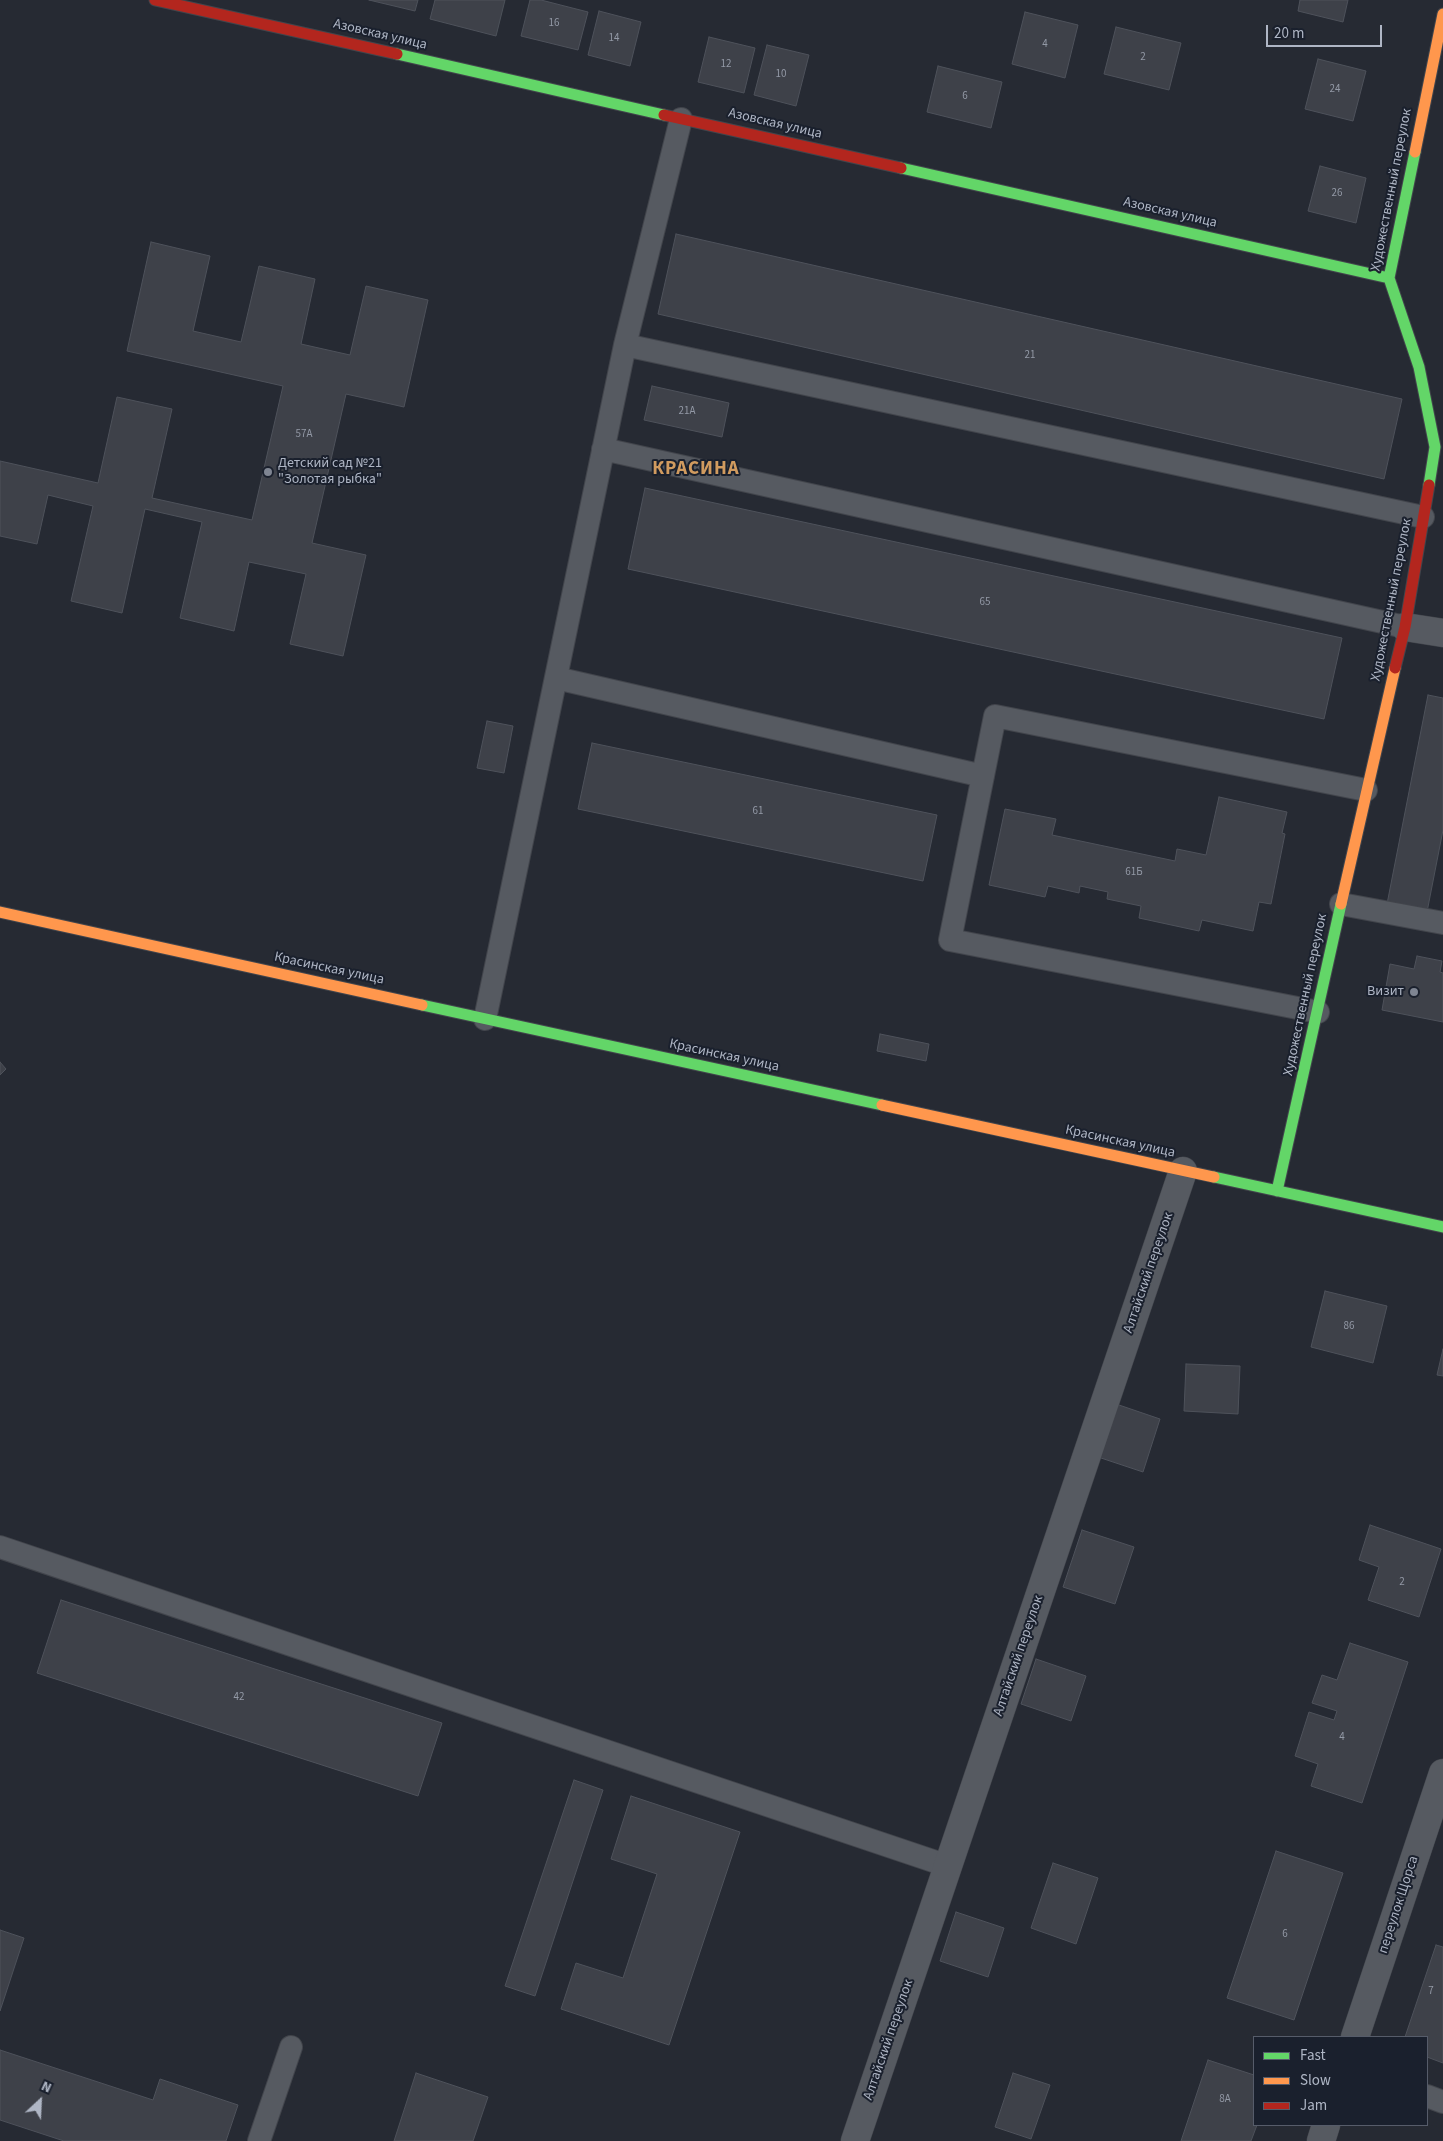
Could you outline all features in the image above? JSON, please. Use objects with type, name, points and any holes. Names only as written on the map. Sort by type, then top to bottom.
[{"type":"street","name":"Азовская улица","points":[[155,0],[1388,278]]},
{"type":"street","name":"Художественный переулок","points":[[1277,1191],[1366,790],[1405,626],[1435,447],[1419,367],[1388,278],[1443,14]]},
{"type":"street","points":[[1405,626],[1443,633]]},
{"type":"street","name":"Красинская улица","points":[[0,912],[1443,1227]]},
{"type":"street","name":"Алтайский переулок","points":[[855,2141],[1183,1171]]},
{"type":"street","name":"переулок Щорса","points":[[1355,2036],[1443,1773]]},
{"type":"street","points":[[1321,2141],[1326,2126]]},
{"type":"lane","points":[[485,1019],[625,345],[681,119]]},
{"type":"lane","points":[[625,345],[1423,517]]},
{"type":"lane","points":[[604,449],[1405,626]]},
{"type":"lane","points":[[556,678],[983,776]]},
{"type":"lane","points":[[1318,1012],[950,940],[995,716],[1366,790]]},
{"type":"lane","points":[[1341,904],[1443,923]]},
{"type":"lane","points":[[1,1550],[948,1866]]},
{"type":"lane","points":[[259,2141],[291,2047]]},
{"type":"lane","points":[[1428,2096],[1443,2102]]},
{"type":"building","points":[[369,0],[418,0],[415,11]]},
{"type":"building","points":[[435,0],[505,0],[496,36],[430,19]]},
{"type":"building","points":[[530,0],[541,0],[588,12],[578,50],[521,36]]},
{"type":"building","points":[[1300,0],[1348,0],[1343,22],[1298,11]]},
{"type":"building","points":[[599,11],[641,22],[630,66],[588,55]]},
{"type":"building","points":[[1025,12],[1078,25],[1065,78],[1012,64]]},
{"type":"building","points":[[1116,27],[1181,43],[1169,90],[1104,74]]},
{"type":"building","points":[[709,37],[755,48],[744,93],[698,82]]},
{"type":"building","points":[[767,45],[809,55],[796,106],[754,95]]},
{"type":"building","points":[[1318,59],[1366,71],[1353,121],[1305,109]]},
{"type":"building","points":[[938,66],[1002,82],[991,128],[927,112]]},
{"type":"building","points":[[1320,166],[1366,178],[1356,223],[1308,211]]},
{"type":"building","points":[[676,234],[1402,399],[1384,479],[658,314]]},
{"type":"building","points":[[151,242],[210,256],[193,331],[241,342],[259,266],[315,279],[301,344],[350,355],[366,286],[428,300],[404,407],[346,394],[312,543],[366,555],[343,656],[290,644],[306,574],[249,562],[234,631],[180,618],[202,522],[145,509],[122,613],[71,601],[93,506],[48,495],[37,544],[0,536],[0,461],[98,483],[117,397],[172,409],[152,498],[252,520],[283,386],[127,351]]},
{"type":"building","points":[[652,386],[729,403],[722,437],[644,420]]},
{"type":"building","points":[[645,488],[1342,638],[1324,719],[628,569]]},
{"type":"building","points":[[1428,695],[1443,698],[1443,830],[1427,912],[1387,904]]},
{"type":"building","points":[[487,721],[513,726],[504,773],[477,768]]},
{"type":"building","points":[[592,743],[937,815],[923,881],[578,809]]},
{"type":"building","points":[[1219,797],[1287,812],[1282,833],[1285,834],[1271,904],[1259,902],[1253,931],[1202,920],[1199,931],[1139,918],[1141,906],[1107,899],[1108,892],[1080,886],[1079,893],[1048,886],[1045,897],[989,885],[1005,809],[1056,819],[1052,835],[1175,861],[1177,849],[1206,855]]},
{"type":"building","name":"Визит","points":[[1417,956],[1442,961],[1440,972],[1443,973],[1443,1022],[1382,1010],[1390,964],[1414,969]]},
{"type":"building","points":[[880,1034],[929,1044],[926,1061],[877,1051]]},
{"type":"building","points":[[0,1062],[6,1069],[0,1075]]},
{"type":"building","points":[[1325,1291],[1387,1306],[1373,1363],[1311,1347]]},
{"type":"building","points":[[1443,1349],[1443,1376],[1437,1375]]},
{"type":"building","points":[[1186,1364],[1240,1366],[1238,1414],[1184,1411]]},
{"type":"building","points":[[1116,1404],[1160,1419],[1143,1472],[1098,1457]]},
{"type":"building","points":[[1370,1525],[1441,1549],[1419,1617],[1368,1600],[1379,1567],[1359,1560]]},
{"type":"building","points":[[1082,1530],[1134,1547],[1115,1604],[1063,1587]]},
{"type":"building","points":[[61,1600],[442,1723],[418,1796],[37,1673]]},
{"type":"building","points":[[1350,1643],[1408,1662],[1362,1803],[1311,1786],[1318,1764],[1295,1756],[1309,1712],[1334,1720],[1337,1711],[1312,1703],[1322,1675],[1337,1680]]},
{"type":"building","points":[[1036,1659],[1086,1676],[1071,1721],[1021,1704]]},
{"type":"building","points":[[574,1780],[603,1790],[535,1996],[505,1986]]},
{"type":"building","points":[[631,1796],[740,1832],[669,2045],[561,2009],[576,1963],[623,1978],[657,1874],[611,1859]]},
{"type":"building","points":[[1276,1851],[1343,1873],[1294,2020],[1227,1998]]},
{"type":"building","points":[[1053,1863],[1098,1878],[1076,1944],[1031,1928]]},
{"type":"building","points":[[956,1912],[1004,1928],[988,1977],[940,1961]]},
{"type":"building","points":[[0,1930],[24,1938],[0,2011]]},
{"type":"building","points":[[1436,1945],[1443,1947],[1443,2063],[1428,2057],[1428,2036],[1405,2036]]},
{"type":"building","points":[[0,2050],[153,2100],[160,2079],[238,2105],[226,2141],[64,2141],[0,2120]]},
{"type":"building","points":[[1208,2060],[1253,2075],[1253,2126],[1257,2126],[1251,2141],[1181,2141]]},
{"type":"building","points":[[416,2073],[488,2097],[473,2141],[394,2141]]},
{"type":"building","points":[[1013,2073],[1050,2085],[1031,2139],[995,2127]]},
{"type":"traffic: fast","points":[[397,54],[664,115]]},
{"type":"traffic: fast","points":[[1415,152],[1389,278],[1419,367],[1435,447],[1429,485]]},
{"type":"traffic: fast","points":[[901,168],[1389,278]]},
{"type":"traffic: fast","points":[[1277,1191],[1341,904]]},
{"type":"traffic: fast","points":[[422,1005],[882,1105]]},
{"type":"traffic: fast","points":[[1214,1177],[1443,1227]]},
{"type":"traffic: slow","points":[[1415,152],[1443,14]]},
{"type":"traffic: slow","points":[[1341,904],[1395,668]]},
{"type":"traffic: slow","points":[[0,912],[422,1005]]},
{"type":"traffic: slow","points":[[882,1105],[1214,1177]]},
{"type":"traffic: jam","points":[[155,0],[397,54]]},
{"type":"traffic: jam","points":[[664,115],[901,168]]},
{"type":"traffic: jam","points":[[1395,668],[1405,627],[1429,485]]},
{"type":"place","name":"Детский сад №21 \"Золотая рыбка\"","points":[[268,472]]},
{"type":"place","name":"Визит","points":[[1414,992]]},
{"type":"district","name":"КРАСИНА","points":[[696,470]]}]
